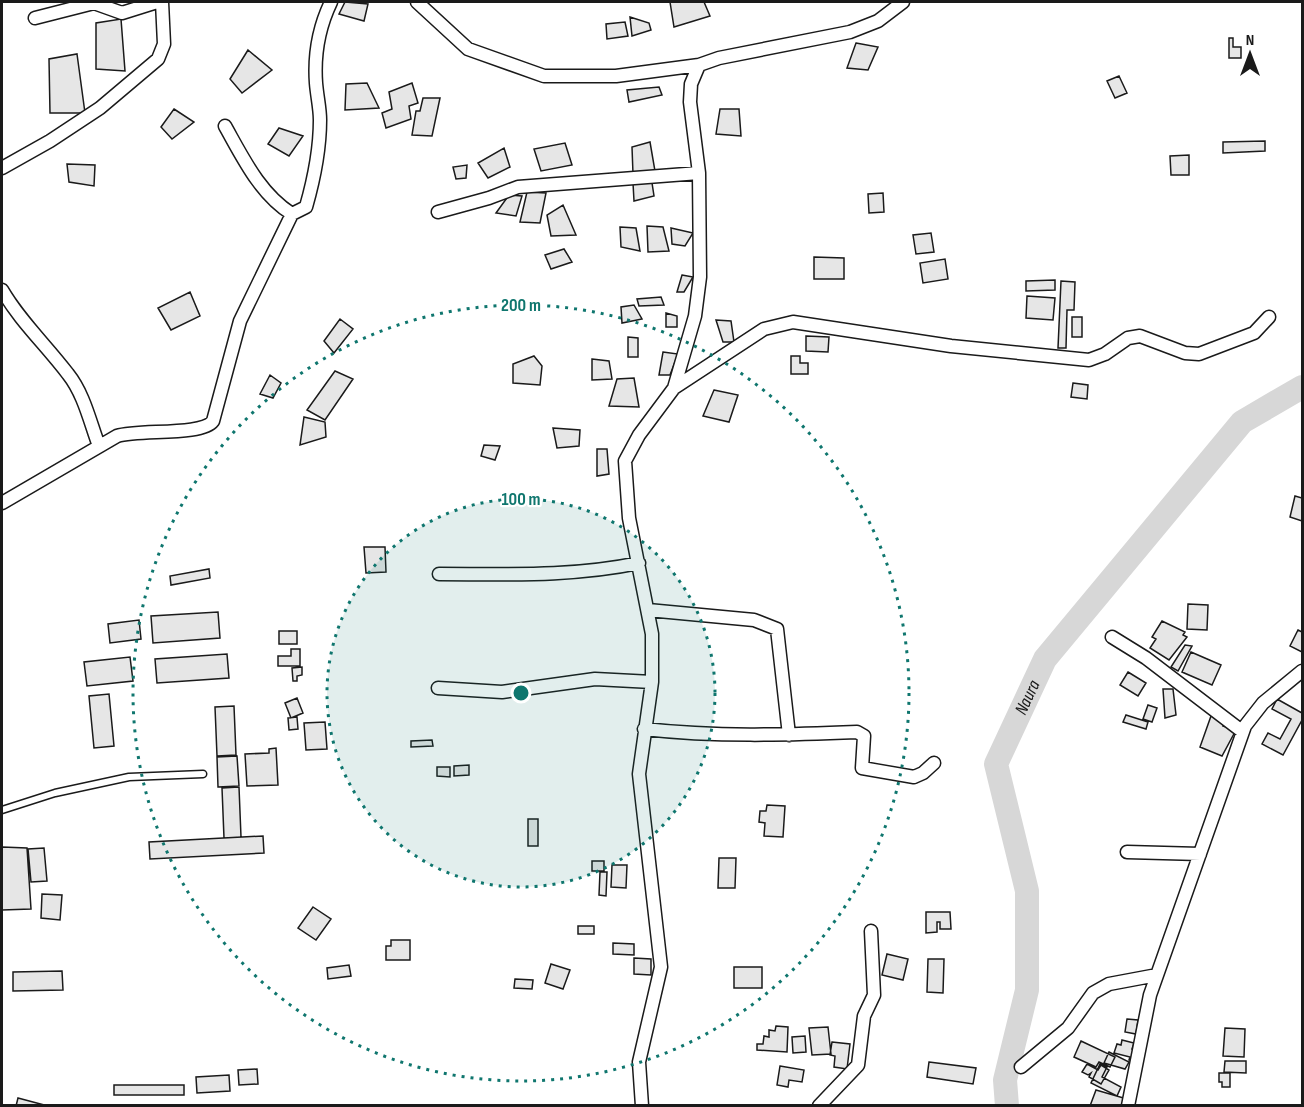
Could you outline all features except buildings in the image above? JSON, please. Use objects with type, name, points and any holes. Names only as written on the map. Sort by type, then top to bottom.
[{"type":"street","points":[[35,18],[84,4],[103,4],[122,13],[157,2]]},
{"type":"street","points":[[2,168],[50,141],[100,108],[158,59],[164,44],[162,2]]},
{"type":"street","points":[[2,504],[117,436],[137,431],[194,429],[209,426],[218,411],[229,356],[240,321],[292,214],[306,207],[314,179],[320,118],[317,53],[321,28],[331,2]]},
{"type":"street","points":[[417,2],[468,49],[544,76],[616,76],[699,65],[719,57],[850,32],[878,21],[903,2]]},
{"type":"street","points":[[674,388],[695,316],[700,277],[699,173],[690,102],[691,84],[699,65]]},
{"type":"street","points":[[225,126],[255,178],[282,208],[292,214]]},
{"type":"street","points":[[438,212],[518,187],[699,173]]},
{"type":"street","points":[[2,290],[37,340],[69,375],[81,397],[99,446]]},
{"type":"street","points":[[642,1106],[639,1062],[661,967],[640,789],[644,729],[652,682],[652,634],[629,518],[625,460],[639,435],[674,388],[764,329],[793,322],[951,346],[1089,360],[1105,354],[1128,338],[1140,336],[1185,353],[1199,354],[1254,333],[1269,317]]},
{"type":"street","points":[[439,574],[551,575],[601,571],[639,563]]},
{"type":"street","points":[[648,609],[754,620],[777,629],[789,735]]},
{"type":"street","points":[[1112,637],[1146,658],[1243,732]]},
{"type":"street","points":[[1128,1106],[1157,975],[1243,732],[1256,710],[1302,671]]},
{"type":"street","points":[[438,688],[502,692],[595,679],[652,682]]},
{"type":"street","points":[[644,729],[694,734],[861,733],[864,742],[861,765],[866,769],[914,777],[923,773],[934,763]]},
{"type":"street","points":[[1127,852],[1200,854]]},
{"type":"street","points":[[819,1106],[858,1065],[864,1016],[874,995],[871,931]]},
{"type":"street","points":[[1021,1067],[1068,1028],[1093,993],[1109,984],[1157,975]]},
{"type":"lane","points":[[2,810],[55,793],[129,777],[203,774]]},
{"type":"waterway","name":"Naura","points":[[1007,1106],[1005,1080],[1027,990],[1027,891],[996,764],[1045,659],[1242,422],[1302,387]]}]
